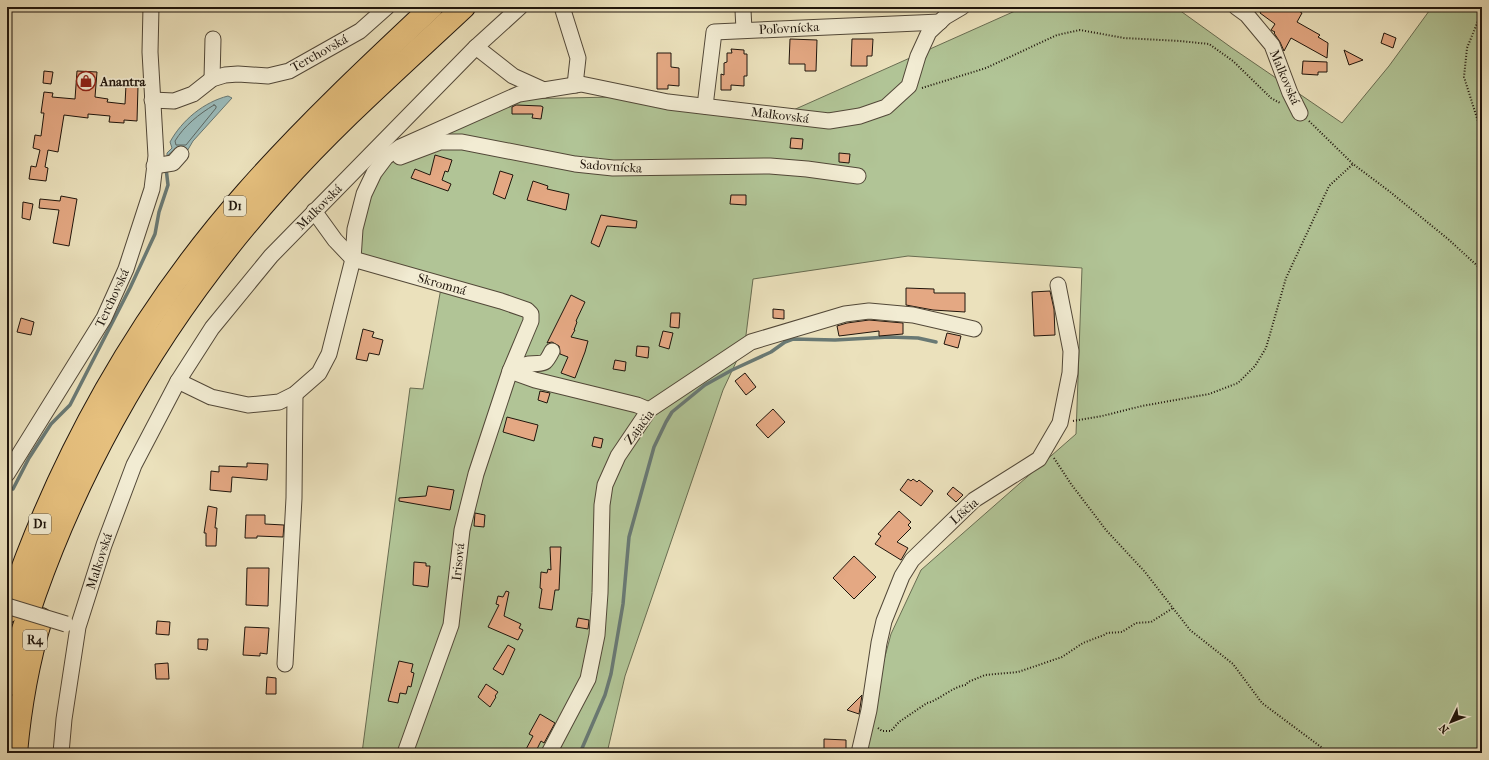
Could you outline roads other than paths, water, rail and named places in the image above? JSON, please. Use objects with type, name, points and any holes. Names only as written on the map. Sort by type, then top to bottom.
[{"type":"highway","name":"D1","points":[[7,612],[38,530],[59,480],[79,439],[115,374],[147,322],[214,230],[245,193],[288,146],[338,96],[432,7]]},
{"type":"highway","name":"D1","points":[[7,685],[27,617],[61,528],[87,471],[137,379],[178,316],[212,268],[247,224],[309,155],[344,119],[464,7]]},
{"type":"highway","name":"R4","points":[[16,753],[30,662],[50,587],[61,528]]},
{"type":"street","name":"Terchovská","points":[[7,474],[104,318],[126,269],[161,165],[156,156],[152,100],[150,52],[151,7]]},
{"type":"street","name":"Terchovská","points":[[152,100],[174,100],[193,94],[212,79],[225,75],[238,74],[268,76],[289,71],[360,30],[387,7]]},
{"type":"street","name":"Malkovská","points":[[61,753],[72,626],[134,465],[178,381],[212,328],[271,256],[314,211],[365,162],[476,47],[520,7]]},
{"type":"street","points":[[562,7],[578,58],[575,85]]},
{"type":"street","name":"Malkovská","points":[[178,381],[211,397],[248,405],[279,402],[296,394],[319,373],[329,354],[353,259],[356,229],[364,194],[374,173],[386,157],[400,146],[519,94],[581,84],[668,102],[829,121],[860,116],[886,107],[909,86],[918,56],[929,32],[940,22],[962,7]]},
{"type":"street","name":"Malkovská","points":[[1236,7],[1247,15],[1272,45],[1290,93],[1300,113]]},
{"type":"street","points":[[743,10],[744,30]]},
{"type":"street","name":"Poľovnícka","points":[[705,106],[714,32],[940,22]]},
{"type":"street","points":[[212,79],[213,39]]},
{"type":"street","points":[[476,47],[513,76],[544,90]]},
{"type":"street","name":"Sadovnícka","points":[[374,173],[404,155],[440,142],[462,142],[575,164],[612,168],[770,166],[858,176]]},
{"type":"street","points":[[161,165],[173,163],[181,154]]},
{"type":"street","points":[[314,211],[336,240],[353,259]]},
{"type":"street","name":"Skromná","points":[[353,259],[501,301],[527,310],[531,314],[531,321],[510,370]]},
{"type":"street","name":"Líščia","points":[[859,753],[867,722],[884,620],[902,576],[912,560],[974,500],[1039,459],[1060,423],[1070,373],[1071,351],[1058,285]]},
{"type":"street","name":"Zajačia","points":[[549,753],[588,678],[598,635],[602,505],[605,485],[618,456],[649,410],[752,342],[845,314],[870,311],[914,315],[974,328]]},
{"type":"street","points":[[510,370],[529,364],[540,364],[545,362],[552,351]]},
{"type":"street","points":[[510,370],[535,380],[637,405],[649,410]]},
{"type":"street","name":"Irisová","points":[[405,753],[451,625],[462,530],[476,474],[510,370]]},
{"type":"street","points":[[285,664],[294,498],[296,394]]},
{"type":"street","points":[[7,606],[72,626]]},
{"type":"water","points":[[228,96],[232,98],[193,141],[186,153],[174,150],[167,156],[167,153],[172,148],[170,142],[187,119],[202,107]]},
{"type":"waterway","points":[[13,489],[29,458],[51,424],[70,405],[130,288],[155,234],[159,212],[168,185],[166,168]]},
{"type":"waterway","points":[[580,753],[605,695],[611,674],[623,604],[629,537],[654,447],[672,412],[705,385],[732,370],[771,352],[785,342],[793,339],[835,340],[889,337],[918,338],[936,342]]},
{"type":"place","name":"Anantra","points":[[86,81]]}]
